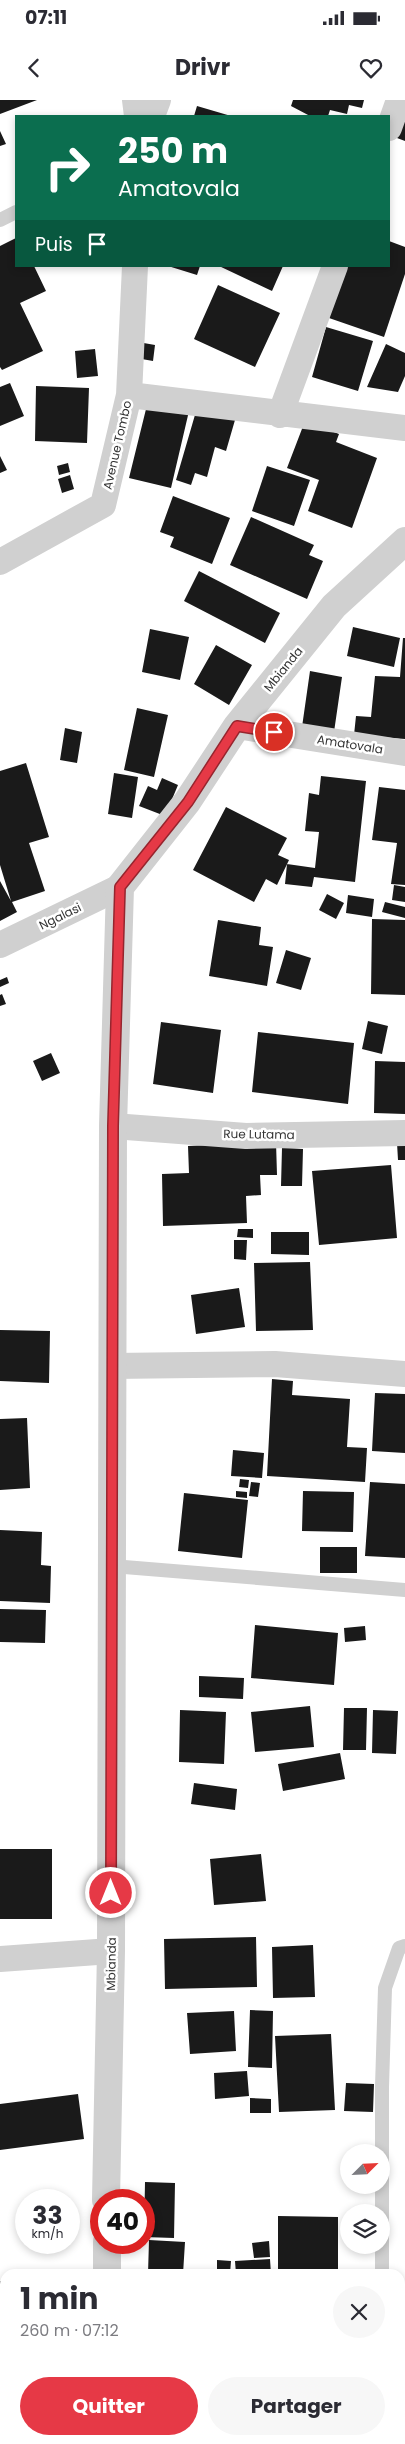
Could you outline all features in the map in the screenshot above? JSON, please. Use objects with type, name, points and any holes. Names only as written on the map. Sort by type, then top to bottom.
[{"type":"street","points":[[135,100],[137,115]]},
{"type":"street","points":[[152,115],[158,100]]},
{"type":"street","points":[[390,125],[399,100]]},
{"type":"street","name":"Avenue Tombo","points":[[0,562],[104,505],[129,395],[135,267]]},
{"type":"street","points":[[280,415],[335,267]]},
{"type":"street","points":[[129,395],[280,415],[405,428]]},
{"type":"street","name":"Mbianda","points":[[106,2189],[111,1951],[113,1126],[120,887],[188,802],[237,726],[334,606],[405,541]]},
{"type":"street","name":"Amatovala","points":[[237,726],[405,753]]},
{"type":"street","name":"Ngalasi","points":[[0,945],[120,887]]},
{"type":"street","name":"Rue Lutama","points":[[113,1126],[246,1136],[405,1133]]},
{"type":"street","points":[[112,1366],[276,1364],[405,1374]]},
{"type":"street","points":[[0,1959],[111,1951]]},
{"type":"street","points":[[107,2254],[107,2269]]},
{"type":"lane","points":[[0,220],[15,212]]},
{"type":"lane","points":[[112,1566],[405,1590]]},
{"type":"lane","points":[[382,2269],[382,2087],[385,1988],[399,1948],[405,1946]]},
{"type":"building","points":[[0,100],[37,100],[0,114]]},
{"type":"building","points":[[293,100],[364,100],[362,108],[349,105],[347,114],[330,110],[328,115],[308,115],[291,106]]},
{"type":"building","points":[[197,106],[228,115],[194,115]]},
{"type":"building","points":[[405,116],[405,141],[397,138]]},
{"type":"building","points":[[0,131],[6,144],[0,146]]},
{"type":"building","points":[[15,238],[15,267],[34,267],[46,291],[20,303],[43,351],[2,370],[0,367],[0,246]]},
{"type":"building","points":[[390,241],[405,247],[405,274],[384,337],[329,318],[347,267],[390,267]]},
{"type":"building","points":[[171,267],[200,267],[197,275]]},
{"type":"building","points":[[221,267],[283,267],[272,291]]},
{"type":"building","points":[[218,285],[280,313],[255,367],[194,339]]},
{"type":"building","points":[[326,327],[373,341],[358,391],[312,377]]},
{"type":"building","points":[[138,342],[155,345],[153,361],[136,358]]},
{"type":"building","points":[[386,344],[405,353],[405,376],[398,392],[367,387]]},
{"type":"building","points":[[95,349],[98,376],[77,378],[75,351]]},
{"type":"building","points":[[10,383],[24,416],[0,426],[0,387]]},
{"type":"building","points":[[36,386],[89,388],[87,443],[35,441]]},
{"type":"building","points":[[148,401],[189,411],[171,488],[129,478]]},
{"type":"building","points":[[197,408],[235,420],[226,451],[215,447],[207,477],[195,473],[191,485],[176,480]]},
{"type":"building","points":[[305,421],[339,434],[336,442],[377,458],[352,528],[308,511],[319,480],[287,468]]},
{"type":"building","points":[[0,456],[7,470],[0,473]]},
{"type":"building","points":[[68,463],[70,472],[59,475],[57,466]]},
{"type":"building","points":[[267,466],[310,480],[294,526],[252,511]]},
{"type":"building","points":[[70,475],[74,489],[62,493],[58,479]]},
{"type":"building","points":[[173,496],[230,518],[212,564],[170,547],[174,537],[160,532]]},
{"type":"building","points":[[251,517],[314,545],[309,555],[323,561],[307,599],[230,565]]},
{"type":"building","points":[[199,571],[280,613],[265,643],[184,601]]},
{"type":"building","points":[[353,627],[400,638],[394,667],[347,656]]},
{"type":"building","points":[[150,629],[189,637],[180,680],[142,672]]},
{"type":"building","points":[[403,638],[405,638],[405,739],[354,735],[356,716],[371,717],[375,676],[400,677]]},
{"type":"building","points":[[216,645],[252,665],[229,705],[194,684]]},
{"type":"building","points":[[310,671],[342,677],[334,732],[302,727]]},
{"type":"building","points":[[137,708],[168,715],[154,777],[124,770]]},
{"type":"building","points":[[65,728],[82,732],[77,763],[60,760]]},
{"type":"building","points":[[26,763],[49,837],[29,843],[45,891],[12,902],[17,912],[0,921],[0,881],[11,901],[0,865],[0,771]]},
{"type":"building","points":[[114,773],[138,777],[132,818],[108,814]]},
{"type":"building","points":[[321,776],[366,781],[355,882],[314,877],[312,887],[285,884],[287,864],[315,868],[319,832],[305,831],[309,793],[319,795]]},
{"type":"building","points":[[162,778],[178,785],[165,816],[139,806],[148,786],[157,790]]},
{"type":"building","points":[[379,787],[405,790],[405,885],[391,884],[397,843],[372,840]]},
{"type":"building","points":[[226,807],[287,838],[278,855],[289,860],[277,885],[266,879],[254,902],[193,870]]},
{"type":"building","points":[[394,885],[405,887],[405,902],[392,900]]},
{"type":"building","points":[[327,894],[344,903],[336,919],[319,910]]},
{"type":"building","points":[[348,895],[374,899],[372,917],[346,913]]},
{"type":"building","points":[[385,902],[405,907],[405,918],[382,912]]},
{"type":"building","points":[[372,919],[405,920],[405,995],[371,994]]},
{"type":"building","points":[[218,920],[261,927],[259,945],[273,947],[267,986],[209,976]]},
{"type":"building","points":[[286,950],[311,958],[301,990],[276,983]]},
{"type":"building","points":[[7,977],[9,983],[0,987],[0,980]]},
{"type":"building","points":[[2,994],[6,1004],[0,1006],[0,995]]},
{"type":"building","points":[[368,1021],[388,1026],[382,1054],[362,1049]]},
{"type":"building","points":[[161,1022],[221,1030],[213,1093],[153,1084]]},
{"type":"building","points":[[258,1032],[354,1043],[348,1104],[252,1092]]},
{"type":"building","points":[[51,1053],[60,1073],[42,1081],[33,1061]]},
{"type":"building","points":[[375,1061],[405,1062],[405,1114],[374,1113]]},
{"type":"building","points":[[276,1142],[277,1175],[260,1175],[261,1195],[246,1196],[247,1223],[163,1226],[162,1174],[189,1173],[188,1146]]},
{"type":"building","points":[[397,1143],[405,1143],[405,1160],[398,1160]]},
{"type":"building","points":[[282,1148],[303,1149],[302,1186],[281,1186]]},
{"type":"building","points":[[391,1165],[397,1238],[319,1245],[312,1171]]},
{"type":"building","points":[[238,1229],[253,1229],[253,1238],[237,1237]]},
{"type":"building","points":[[271,1232],[309,1232],[309,1255],[271,1254]]},
{"type":"building","points":[[234,1240],[247,1240],[246,1260],[234,1259]]},
{"type":"building","points":[[310,1262],[313,1330],[256,1331],[254,1263]]},
{"type":"building","points":[[239,1288],[245,1327],[196,1334],[191,1295]]},
{"type":"building","points":[[0,1330],[50,1331],[49,1383],[0,1381]]},
{"type":"building","points":[[272,1379],[293,1381],[292,1395],[350,1399],[347,1447],[367,1448],[365,1482],[267,1476]]},
{"type":"building","points":[[375,1393],[405,1394],[405,1453],[372,1451]]},
{"type":"building","points":[[27,1418],[30,1488],[0,1490],[0,1419]]},
{"type":"building","points":[[233,1450],[264,1453],[262,1478],[231,1476]]},
{"type":"building","points":[[240,1479],[249,1480],[248,1488],[239,1487]]},
{"type":"building","points":[[251,1482],[260,1483],[258,1497],[249,1496]]},
{"type":"building","points":[[370,1482],[405,1484],[405,1558],[365,1556]]},
{"type":"building","points":[[236,1491],[247,1492],[247,1498],[236,1497]]},
{"type":"building","points":[[303,1491],[354,1492],[353,1532],[302,1531]]},
{"type":"building","points":[[184,1493],[248,1500],[242,1558],[178,1551]]},
{"type":"building","points":[[0,1530],[42,1532],[41,1565],[51,1566],[50,1603],[0,1601]]},
{"type":"building","points":[[320,1547],[357,1547],[357,1573],[320,1573]]},
{"type":"building","points":[[0,1609],[46,1610],[45,1643],[0,1642]]},
{"type":"building","points":[[255,1625],[338,1633],[334,1685],[251,1678]]},
{"type":"building","points":[[365,1626],[366,1640],[345,1642],[344,1628]]},
{"type":"building","points":[[199,1676],[244,1678],[243,1699],[199,1697]]},
{"type":"building","points":[[310,1706],[314,1747],[255,1752],[251,1712]]},
{"type":"building","points":[[344,1708],[367,1708],[366,1750],[343,1750]]},
{"type":"building","points":[[180,1710],[226,1712],[224,1764],[179,1762]]},
{"type":"building","points":[[373,1710],[398,1711],[396,1754],[372,1753]]},
{"type":"building","points":[[340,1753],[345,1779],[283,1791],[278,1764]]},
{"type":"building","points":[[194,1783],[237,1789],[235,1810],[191,1804]]},
{"type":"building","points":[[0,1849],[52,1849],[52,1919],[0,1919]]},
{"type":"building","points":[[261,1854],[266,1901],[214,1905],[210,1859]]},
{"type":"building","points":[[256,1937],[257,1987],[165,1989],[164,1939]]},
{"type":"building","points":[[313,1945],[315,1997],[273,1998],[272,1947]]},
{"type":"building","points":[[250,2010],[273,2011],[272,2068],[248,2067]]},
{"type":"building","points":[[234,2011],[236,2051],[190,2054],[187,2013]]},
{"type":"building","points":[[331,2034],[335,2110],[279,2112],[275,2036]]},
{"type":"building","points":[[247,2071],[249,2096],[215,2099],[214,2073]]},
{"type":"building","points":[[346,2083],[374,2084],[373,2112],[344,2111]]},
{"type":"building","points":[[78,2094],[84,2139],[0,2150],[0,2104]]},
{"type":"building","points":[[250,2098],[271,2099],[271,2113],[250,2113]]},
{"type":"building","points":[[145,2182],[175,2183],[174,2238],[155,2237],[155,2189],[145,2189]]},
{"type":"building","points":[[278,2216],[338,2217],[338,2269],[278,2269]]},
{"type":"building","points":[[155,2240],[185,2242],[183,2269],[148,2269],[149,2254],[155,2254]]},
{"type":"building","points":[[269,2241],[270,2257],[254,2258],[252,2243]]},
{"type":"building","points":[[270,2259],[271,2269],[236,2269],[235,2261]]},
{"type":"building","points":[[217,2260],[231,2261],[230,2269],[217,2269]]},
{"type":"route","points":[[111,1893],[113,1126],[120,887],[188,802],[237,726],[274,732]]}]
